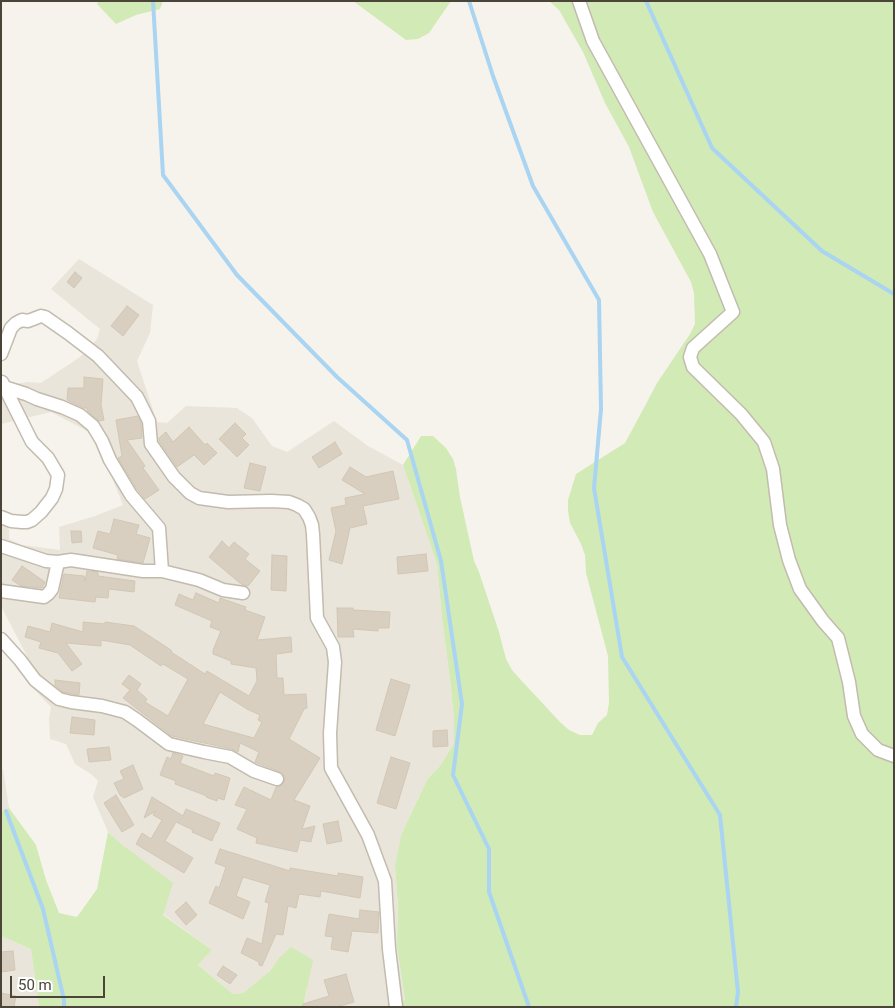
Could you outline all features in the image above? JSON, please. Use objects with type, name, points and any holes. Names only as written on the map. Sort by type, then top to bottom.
[{"type":"street","points":[[579,1],[593,41],[710,254],[733,312],[693,348],[690,358],[693,367],[741,414],[764,442],[773,469],[780,525],[789,560],[800,589],[838,638],[849,682],[854,716],[862,734],[878,750],[894,756]]},
{"type":"street","points":[[1,354],[11,328],[16,323],[41,316],[45,317],[98,356],[137,397],[149,420],[151,444],[174,477],[190,493],[199,498],[228,502],[289,502],[304,509],[309,517],[313,534],[317,618],[333,647],[335,662],[330,733],[331,768],[368,835],[385,881],[389,948],[396,1007]]},
{"type":"street","points":[[1,518],[22,522],[32,520],[52,498],[56,489],[58,475],[48,458],[32,442],[3,383]]},
{"type":"street","points":[[3,383],[37,399],[62,406],[80,415],[93,426],[110,460],[131,495],[159,528],[162,570]]},
{"type":"street","points":[[1,546],[46,561],[71,560],[143,570],[162,570],[199,580],[223,590],[243,593]]},
{"type":"street","points":[[1,590],[44,597],[52,589],[58,562]]},
{"type":"street","points":[[1,639],[35,680],[59,699],[125,712],[169,744],[230,757],[254,771],[277,779]]},
{"type":"shaded area","points":[[79,259],[153,305],[150,333],[137,361],[157,422],[167,423],[186,406],[237,408],[252,418],[272,446],[287,452],[334,421],[368,446],[403,465],[437,564],[454,719],[454,743],[440,766],[428,778],[401,835],[395,867],[398,907],[397,946],[405,1001],[401,1007],[303,1007],[307,990],[278,959],[270,971],[243,993],[233,994],[198,965],[212,950],[163,914],[125,847],[108,832],[93,797],[98,781],[75,764],[66,744],[50,739],[49,719],[51,707],[25,680],[27,656],[1,606],[1,525],[9,529],[9,539],[22,545],[60,550],[59,527],[123,505],[102,453],[91,433],[51,412],[1,424],[1,386],[28,382],[41,383],[80,357],[97,339],[100,329],[51,289]]},
{"type":"shaded area","points":[[1,769],[3,769],[9,808],[1,812]]},
{"type":"shaded area","points":[[1,936],[31,949],[39,1007],[1,1007]]},
{"type":"green space","points":[[98,1],[163,1],[160,9],[136,15],[116,24],[97,4]]},
{"type":"green space","points":[[353,1],[451,1],[429,33],[418,39],[406,40]]},
{"type":"green space","points":[[549,1],[894,1],[894,1007],[401,1007],[400,1002],[405,1000],[397,946],[398,907],[395,866],[401,835],[428,778],[440,766],[454,743],[454,719],[437,564],[403,465],[421,436],[433,436],[446,448],[453,459],[456,469],[474,561],[499,632],[506,659],[512,670],[569,730],[580,735],[592,735],[598,723],[607,715],[609,703],[608,656],[586,573],[585,555],[570,523],[568,500],[576,474],[625,443],[657,383],[695,324],[694,293],[691,282],[653,212],[629,147],[605,103],[583,52],[559,10]]},
{"type":"green space","points":[[9,808],[36,845],[46,880],[59,913],[77,917],[97,889],[108,832],[173,883],[163,915],[212,950],[198,965],[233,994],[243,993],[270,971],[278,959],[291,947],[313,960],[303,1007],[39,1007],[31,949],[1,936],[1,812]]},
{"type":"building","points":[[75,272],[82,278],[74,288],[67,282]]},
{"type":"building","points":[[127,306],[139,315],[123,336],[111,326]]},
{"type":"building","points":[[84,377],[103,379],[101,405],[104,420],[99,421],[87,408],[67,400],[68,388],[84,388]]},
{"type":"building","points":[[138,416],[141,423],[142,438],[127,440],[145,466],[143,468],[159,490],[145,499],[118,458],[122,456],[116,420]]},
{"type":"building","points":[[235,423],[246,434],[242,438],[249,445],[237,457],[219,439]]},
{"type":"building","points":[[189,427],[205,445],[207,443],[217,453],[204,465],[194,455],[177,467],[159,441],[159,438],[166,432],[173,442]]},
{"type":"building","points":[[335,442],[342,454],[319,468],[312,457]]},
{"type":"building","points":[[250,463],[266,467],[260,491],[244,488]]},
{"type":"building","points":[[350,467],[366,477],[393,471],[399,499],[363,506],[367,524],[350,528],[342,564],[329,560],[336,531],[331,508],[346,505],[345,498],[365,494],[342,480]]},
{"type":"building","points":[[114,519],[139,525],[136,534],[150,538],[143,563],[117,559],[118,555],[93,548],[98,531],[110,534]]},
{"type":"building","points":[[71,531],[81,531],[82,542],[72,543]]},
{"type":"building","points":[[222,541],[229,548],[234,542],[249,554],[245,559],[260,571],[248,586],[241,584],[209,557]]},
{"type":"building","points":[[426,554],[428,571],[398,574],[397,557]]},
{"type":"building","points":[[272,555],[287,556],[286,591],[271,590]]},
{"type":"building","points":[[22,566],[45,582],[42,588],[21,586],[12,580]]},
{"type":"building","points":[[87,571],[98,572],[98,576],[135,581],[134,592],[109,589],[108,598],[96,597],[95,602],[59,598],[64,574],[84,576],[85,581]]},
{"type":"building","points":[[196,593],[219,603],[220,598],[246,607],[245,610],[265,617],[257,640],[291,637],[292,652],[276,654],[277,678],[283,678],[284,695],[306,694],[307,708],[304,709],[289,739],[320,758],[294,800],[310,806],[302,829],[315,826],[311,842],[300,840],[297,852],[256,843],[257,838],[237,829],[247,809],[235,805],[244,787],[271,800],[276,787],[284,782],[283,773],[255,762],[259,752],[240,743],[238,752],[232,749],[172,736],[123,698],[130,690],[122,684],[129,675],[141,684],[137,690],[147,699],[145,702],[168,716],[188,679],[163,664],[161,666],[130,645],[101,640],[101,646],[66,643],[82,664],[72,671],[58,653],[39,648],[41,642],[25,637],[28,626],[50,632],[52,623],[83,632],[83,622],[105,624],[105,622],[134,626],[205,674],[207,671],[249,696],[257,681],[256,668],[231,664],[231,661],[213,654],[221,631],[210,627],[212,621],[175,605],[179,594],[193,600]],"holes":[[[220,692],[260,715],[258,720],[262,722],[254,738],[203,724]]]},
{"type":"building","points":[[337,608],[390,612],[389,628],[378,628],[378,631],[353,629],[354,637],[338,637]]},
{"type":"building","points":[[391,679],[410,685],[395,736],[376,730]]},
{"type":"building","points":[[55,680],[80,683],[79,695],[63,692],[55,685]]},
{"type":"building","points":[[72,717],[95,720],[94,735],[70,733]]},
{"type":"building","points":[[447,730],[448,746],[433,747],[433,731]]},
{"type":"building","points":[[109,747],[111,760],[89,762],[87,749]]},
{"type":"building","points":[[173,753],[183,756],[180,763],[214,776],[215,773],[230,778],[224,800],[218,798],[217,801],[206,797],[175,784],[176,781],[160,775],[167,757],[171,759]]},
{"type":"building","points":[[391,757],[410,763],[396,809],[377,803]]},
{"type":"building","points":[[133,765],[143,789],[124,798],[120,795],[114,783],[124,779],[120,771]]},
{"type":"building","points":[[116,795],[134,825],[122,832],[104,803]]},
{"type":"building","points":[[152,797],[183,816],[186,809],[220,823],[212,841],[176,822],[165,841],[193,858],[184,873],[136,844],[142,833],[151,839],[162,820],[153,815],[156,811],[144,818]]},
{"type":"building","points":[[338,821],[342,841],[327,844],[323,824]]},
{"type":"building","points":[[220,849],[290,871],[290,868],[338,876],[338,873],[363,877],[360,898],[321,891],[320,897],[299,894],[296,908],[288,906],[283,935],[276,934],[262,966],[259,965],[259,962],[241,953],[247,938],[262,944],[269,903],[265,902],[270,885],[243,877],[236,896],[250,902],[243,919],[209,903],[216,886],[219,888],[226,867],[215,863]]},
{"type":"building","points":[[186,902],[197,915],[186,925],[175,912]]},
{"type":"building","points":[[360,910],[379,912],[378,933],[352,931],[348,952],[331,949],[333,937],[325,936],[329,914],[359,919]]},
{"type":"building","points":[[13,951],[15,970],[1,972],[1,952]]},
{"type":"building","points":[[223,966],[237,975],[230,984],[217,975]]},
{"type":"building","points":[[346,974],[354,1002],[336,1007],[303,1007],[303,1004],[329,996],[324,980]]},
{"type":"building","points":[[1,993],[16,996],[14,1007],[1,1007]]},
{"type":"waterway","points":[[153,1],[163,175],[237,275],[337,377],[407,440],[441,561],[462,704],[453,775],[489,849],[489,892],[529,1007]]},
{"type":"waterway","points":[[469,1],[493,76],[533,186],[599,300],[601,409],[594,488],[622,657],[720,815],[738,992],[736,1007]]},
{"type":"waterway","points":[[646,1],[712,148],[822,251],[894,294]]},
{"type":"waterway","points":[[6,811],[43,909],[64,1007]]}]
